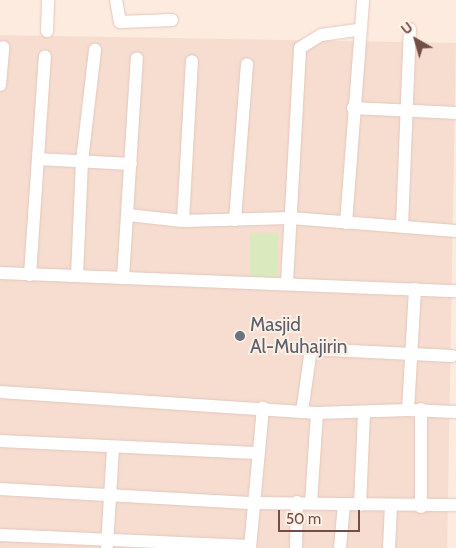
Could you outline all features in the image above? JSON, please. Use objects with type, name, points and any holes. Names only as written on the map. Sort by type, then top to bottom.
[{"type":"street","points":[[47,31],[48,0]]},
{"type":"street","points":[[116,0],[120,22],[172,20]]},
{"type":"street","points":[[346,223],[358,30],[363,0]]},
{"type":"street","points":[[287,283],[300,48],[321,35],[358,30]]},
{"type":"street","points":[[402,226],[410,30]]},
{"type":"street","points":[[0,85],[3,47]]},
{"type":"street","points":[[77,276],[82,161],[95,50]]},
{"type":"street","points":[[30,275],[45,57]]},
{"type":"street","points":[[123,278],[137,58]]},
{"type":"street","points":[[183,220],[192,61]]},
{"type":"street","points":[[235,220],[247,64]]},
{"type":"street","points":[[353,108],[408,112],[456,112]]},
{"type":"street","points":[[38,159],[131,164]]},
{"type":"street","points":[[128,214],[183,220],[290,218],[456,231]]},
{"type":"street","points":[[0,273],[456,291]]},
{"type":"street","points":[[415,289],[410,354],[420,507]]},
{"type":"street","points":[[302,412],[311,349],[452,356]]},
{"type":"street","points":[[0,392],[317,413],[364,414],[415,410],[456,412]]},
{"type":"street","points":[[0,535],[107,544],[250,547],[256,453],[263,408]]},
{"type":"street","points":[[310,503],[317,413]]},
{"type":"street","points":[[360,505],[364,414]]},
{"type":"street","points":[[0,441],[256,453]]},
{"type":"street","points":[[107,544],[113,446]]},
{"type":"street","points":[[0,489],[254,503],[297,502],[420,507],[456,505]]},
{"type":"street","points":[[296,548],[297,502]]},
{"type":"street","points":[[340,548],[344,504]]},
{"type":"street","points":[[389,548],[391,506]]},
{"type":"shaded area","points":[[0,35],[456,43],[447,548],[0,548]]},
{"type":"green space","points":[[250,233],[278,233],[278,279],[250,279]]},
{"type":"place","name":"Masjid Al-Muhajirin","points":[[240,336]]}]
